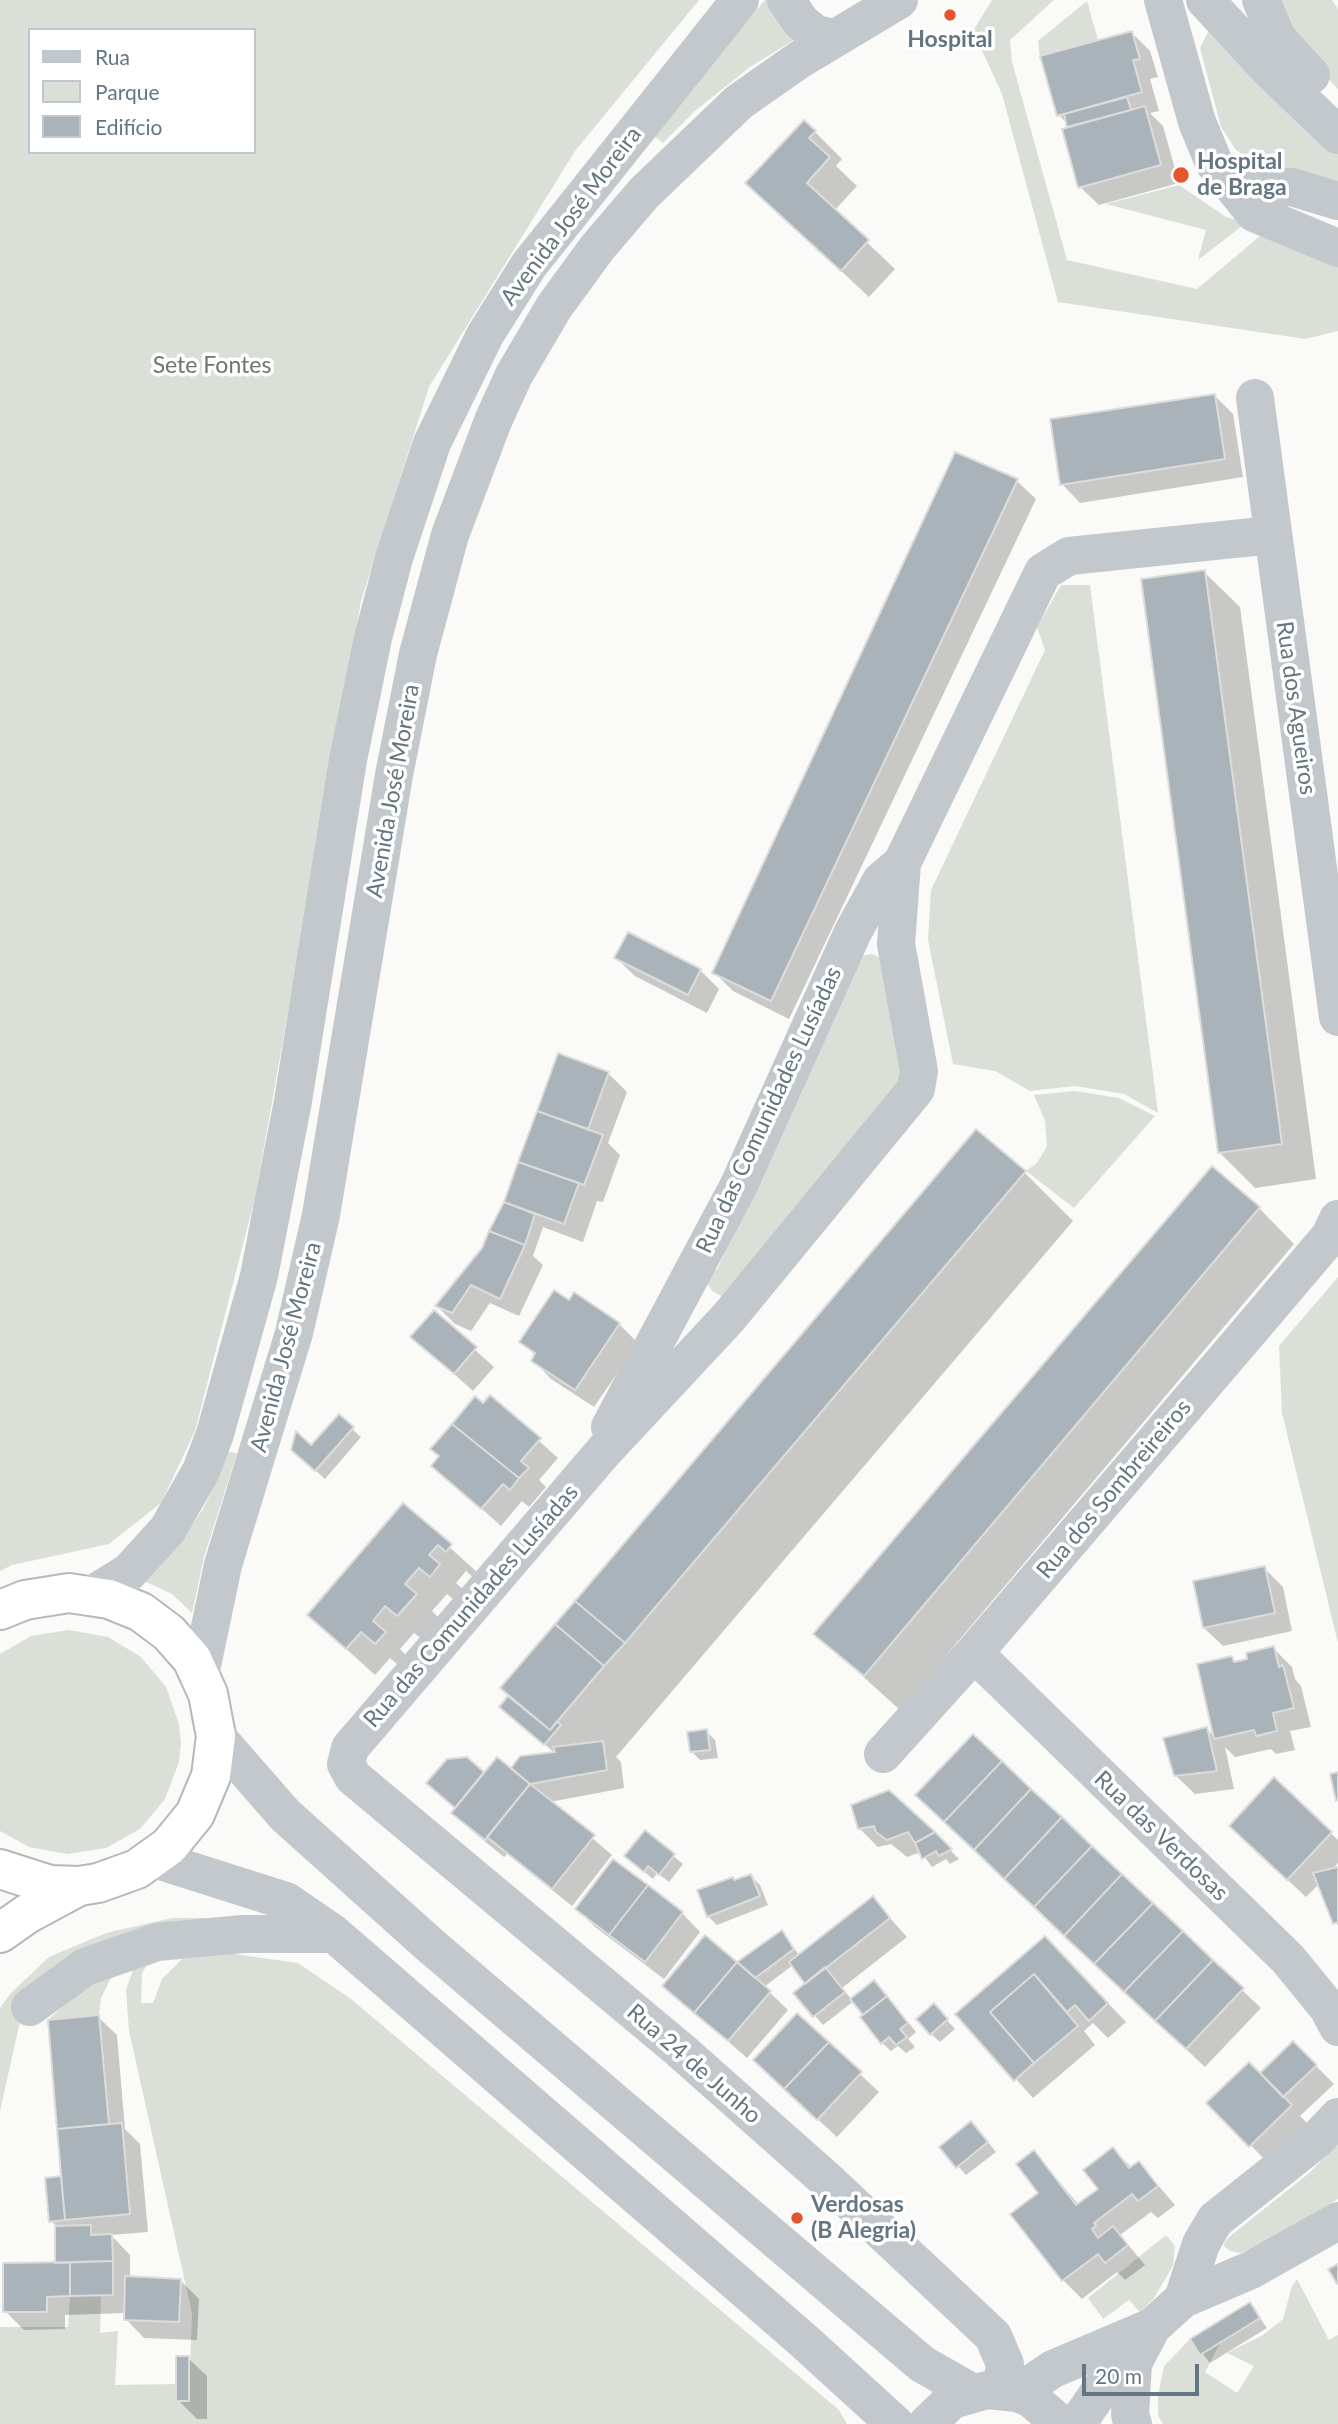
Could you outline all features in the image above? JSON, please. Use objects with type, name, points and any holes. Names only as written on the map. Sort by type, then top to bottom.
[{"type":"highway","points":[[0,1610],[47,1595],[92,1595],[125,1604],[156,1622],[181,1645],[200,1675],[208,1694],[216,1736],[211,1776],[195,1814],[169,1846],[154,1859],[118,1878],[79,1886],[50,1885],[21,1878],[0,1869]]},
{"type":"highway","points":[[0,1933],[27,1914],[79,1886]]},
{"type":"street","name":"Avenida José Moreira","points":[[92,1595],[130,1572],[168,1529],[201,1471],[223,1408],[259,1276],[293,1101],[348,760],[373,638],[406,520],[432,443],[485,335],[529,265],[740,0]]},
{"type":"street","points":[[786,0],[801,22],[816,34],[835,38]]},
{"type":"street","name":"Avenida José Moreira","points":[[200,1675],[223,1565],[297,1320],[320,1215],[409,694],[439,573],[477,458],[514,375],[554,307],[597,248],[643,193],[738,103],[835,38],[899,0]]},
{"type":"street","points":[[1163,0],[1197,122],[1214,163],[1254,213],[1338,248]]},
{"type":"street","points":[[1206,0],[1271,71],[1338,135]]},
{"type":"street","points":[[1261,0],[1277,38],[1338,105]]},
{"type":"street","points":[[1234,187],[1292,187],[1338,201]]},
{"type":"street","points":[[1234,187],[1338,225]]},
{"type":"street","name":"Rua dos Agueiros","points":[[1255,398],[1338,1017]]},
{"type":"street","name":"Rua das Comunidades Lusíadas","points":[[346,1764],[350,1748],[604,1451],[729,1317],[916,1089],[919,1071],[896,944],[902,863],[1043,572],[1069,556],[1272,534]]},
{"type":"street","name":"Rua das Comunidades Lusíadas","points":[[604,1451],[612,1420],[738,1187],[853,932],[881,881],[902,863]]},
{"type":"street","points":[[853,932],[896,944]]},
{"type":"street","name":"Rua dos Sombreireiros","points":[[883,1754],[974,1653],[1330,1236],[1338,1219]]},
{"type":"street","points":[[684,1287],[729,1317]]},
{"type":"street","name":"Rua das Verdosas","points":[[974,1653],[1287,1958],[1328,2008],[1338,2027]]},
{"type":"street","points":[[216,1736],[285,1815],[431,1946],[914,2358],[997,2392],[1042,2405],[1061,2424]]},
{"type":"street","name":"Rua 24 de Junho","points":[[346,1764],[354,1777],[720,2085],[830,2183],[993,2336],[1005,2364],[997,2392]]},
{"type":"street","points":[[154,1859],[286,1901],[334,1934],[804,2341],[895,2424]]},
{"type":"street","points":[[30,2007],[85,1967],[157,1942],[243,1934],[334,1934]]},
{"type":"street","points":[[1183,2299],[1201,2244],[1215,2220],[1307,2147],[1338,2117]]},
{"type":"street","points":[[927,2424],[952,2400],[997,2392],[1152,2327],[1183,2299],[1251,2270],[1338,2221]]},
{"type":"street","points":[[1133,2424],[1130,2415],[1133,2363],[1152,2327]]},
{"type":"street","points":[[1077,2424],[1106,2382],[1133,2363]]},
{"type":"green space","name":"Sete Fontes","points":[[0,0],[699,0],[575,151],[429,387],[361,601],[255,1198],[195,1431],[161,1503],[109,1544],[12,1565],[0,1571]]},
{"type":"green space","points":[[765,0],[770,0],[799,37],[750,67],[695,111],[663,143],[651,133]]},
{"type":"green space","points":[[992,0],[1054,0],[1010,40],[1012,62],[1067,260],[1197,289],[1266,231],[1338,258],[1338,331],[1305,339],[1058,302],[1002,94],[973,31]]},
{"type":"green space","points":[[1272,0],[1332,0],[1338,9],[1338,89],[1288,37]]},
{"type":"green space","points":[[1087,1],[1098,40],[1040,56],[1038,41]]},
{"type":"green space","points":[[1214,20],[1338,153],[1338,191],[1260,165],[1236,150],[1221,127],[1200,48]]},
{"type":"green space","points":[[1179,185],[1226,217],[1246,223],[1198,260],[1206,230],[1106,204]]},
{"type":"green space","points":[[1061,585],[1090,585],[1158,1113],[1124,1094],[1075,1086],[1030,1091],[995,1071],[953,1064],[928,940],[931,890],[1045,650],[1037,627]]},
{"type":"green space","points":[[872,954],[887,961],[905,1060],[900,1087],[725,1298],[712,1291],[705,1279],[707,1265],[717,1270],[855,957]]},
{"type":"green space","points":[[1075,1091],[1119,1098],[1155,1116],[1074,1208],[1026,1171],[1037,1163],[1047,1146],[1045,1121],[1034,1095]]},
{"type":"green space","points":[[1338,1277],[1338,1643],[1282,1413],[1279,1346]]},
{"type":"green space","points":[[226,1452],[237,1453],[204,1557],[192,1613],[172,1594],[142,1580],[184,1537],[203,1509],[219,1476]]},
{"type":"green space","points":[[69,1630],[108,1637],[141,1657],[166,1687],[179,1724],[181,1743],[179,1762],[165,1799],[140,1829],[106,1848],[67,1854],[29,1847],[0,1831],[0,1654],[31,1636]]},
{"type":"green space","points":[[172,1918],[209,1918],[27,2006],[19,2026],[0,2111],[0,2008],[11,1993],[49,1957],[106,1933]]},
{"type":"green space","points":[[227,1953],[298,1963],[351,1999],[839,2410],[847,2424],[0,2424],[0,2327],[68,2327],[70,2296],[101,2296],[100,2333],[118,2331],[115,2385],[176,2384],[177,2400],[189,2401],[192,2313],[129,2031],[126,1990],[133,1970],[150,1960],[142,1973],[141,2003],[153,2003],[162,1979],[182,1959]]},
{"type":"green space","points":[[112,1976],[101,1998],[99,2015],[48,2020],[94,1978]]},
{"type":"green space","points":[[1338,2144],[1338,2199],[1256,2247],[1240,2253],[1230,2251],[1223,2245],[1229,2237],[1308,2174]]},
{"type":"green space","points":[[1166,2235],[1175,2246],[1173,2266],[1154,2298],[1140,2312],[1129,2300],[1103,2319],[1088,2298]]},
{"type":"green space","points":[[1297,2279],[1329,2340],[1338,2335],[1338,2424],[1163,2424],[1158,2415],[1158,2395],[1164,2366],[1190,2339],[1200,2355],[1221,2342],[1205,2372],[1237,2393],[1254,2366],[1227,2353],[1263,2335],[1283,2319],[1292,2286]]},
{"type":"building","points":[[1132,31],[1140,59],[1133,60],[1142,92],[1057,116],[1040,56]]},
{"type":"building","points":[[1127,97],[1131,110],[1067,127],[1064,114]]},
{"type":"building","points":[[1145,106],[1161,165],[1078,188],[1062,129]]},
{"type":"building","points":[[804,120],[816,131],[809,138],[830,157],[807,183],[869,240],[841,271],[745,183]]},
{"type":"building","points":[[1215,394],[1225,459],[1060,485],[1050,419]]},
{"type":"building","points":[[955,452],[1018,479],[771,1001],[712,973]]},
{"type":"building","points":[[1205,570],[1282,1144],[1218,1153],[1141,579]]},
{"type":"building","points":[[628,932],[701,969],[688,995],[614,958]]},
{"type":"building","points":[[558,1053],[609,1072],[588,1129],[537,1111]]},
{"type":"building","points":[[537,1111],[603,1135],[584,1185],[518,1162]]},
{"type":"building","points":[[976,1129],[1026,1171],[625,1643],[575,1601]]},
{"type":"building","points":[[518,1162],[579,1183],[564,1224],[504,1202]]},
{"type":"building","points":[[1212,1166],[1260,1207],[864,1676],[813,1634]]},
{"type":"building","points":[[504,1202],[535,1214],[525,1245],[489,1231]]},
{"type":"building","points":[[489,1231],[525,1245],[500,1299],[471,1285],[452,1313],[435,1306],[482,1248]]},
{"type":"building","points":[[554,1290],[569,1300],[574,1292],[620,1323],[575,1390],[531,1361],[535,1353],[519,1342]]},
{"type":"building","points":[[434,1310],[477,1347],[454,1374],[410,1337]]},
{"type":"building","points":[[490,1395],[541,1438],[521,1461],[529,1468],[519,1478],[452,1424],[475,1396],[483,1403]]},
{"type":"building","points":[[339,1414],[354,1427],[315,1471],[291,1450],[296,1431],[311,1445]]},
{"type":"building","points":[[452,1424],[519,1478],[510,1490],[503,1484],[481,1509],[431,1466],[439,1456],[430,1449]]},
{"type":"building","points":[[403,1503],[452,1544],[446,1552],[438,1545],[429,1555],[440,1564],[430,1577],[419,1568],[405,1584],[417,1594],[397,1616],[385,1606],[373,1621],[386,1632],[375,1644],[361,1632],[346,1649],[307,1615]]},
{"type":"building","points":[[1265,1566],[1275,1613],[1203,1628],[1193,1581]]},
{"type":"building","points":[[575,1601],[625,1643],[604,1666],[555,1624]]},
{"type":"building","points":[[555,1624],[604,1666],[550,1730],[500,1688]]},
{"type":"building","points":[[1274,1646],[1279,1667],[1283,1665],[1294,1708],[1273,1713],[1277,1731],[1256,1736],[1254,1730],[1214,1739],[1197,1664],[1232,1656],[1234,1662],[1247,1659],[1246,1653]]},
{"type":"building","points":[[508,1696],[550,1730],[557,1721],[561,1725],[544,1745],[499,1707]]},
{"type":"building","points":[[1207,1727],[1217,1771],[1174,1776],[1163,1738]]},
{"type":"building","points":[[707,1729],[710,1750],[690,1752],[687,1732]]},
{"type":"building","points":[[973,1734],[1002,1761],[944,1822],[915,1795]]},
{"type":"building","points":[[603,1741],[607,1770],[530,1784],[511,1768],[520,1756],[555,1752],[553,1747]]},
{"type":"building","points":[[467,1757],[484,1772],[455,1808],[426,1783],[447,1759]]},
{"type":"building","points":[[497,1757],[530,1784],[485,1840],[451,1813]]},
{"type":"building","points":[[1002,1761],[1031,1789],[974,1850],[944,1822]]},
{"type":"building","points":[[1338,1772],[1338,1800],[1336,1801],[1330,1774]]},
{"type":"building","points":[[1274,1777],[1332,1832],[1287,1880],[1229,1826]]},
{"type":"building","points":[[530,1784],[595,1835],[552,1889],[487,1837]]},
{"type":"building","points":[[1031,1789],[1062,1817],[1004,1879],[974,1850]]},
{"type":"building","points":[[889,1790],[935,1832],[915,1843],[908,1832],[887,1840],[876,1832],[874,1826],[858,1829],[851,1805]]},
{"type":"building","points":[[1062,1817],[1092,1846],[1034,1907],[1004,1879]]},
{"type":"building","points":[[645,1830],[675,1854],[659,1875],[648,1866],[644,1872],[624,1856]]},
{"type":"building","points":[[935,1832],[952,1849],[939,1856],[936,1851],[922,1859],[915,1843]]},
{"type":"building","points":[[1092,1846],[1122,1874],[1064,1936],[1034,1907]]},
{"type":"building","points":[[613,1859],[648,1885],[609,1935],[575,1909]]},
{"type":"building","points":[[1338,1867],[1338,1922],[1333,1924],[1313,1873]]},
{"type":"building","points":[[751,1874],[760,1896],[707,1917],[697,1890],[733,1877],[734,1880]]},
{"type":"building","points":[[1122,1874],[1153,1903],[1094,1964],[1064,1936]]},
{"type":"building","points":[[648,1885],[683,1912],[645,1962],[609,1935]]},
{"type":"building","points":[[873,1896],[890,1918],[805,1984],[789,1962]]},
{"type":"building","points":[[1153,1903],[1183,1931],[1124,1992],[1094,1964]]},
{"type":"building","points":[[782,1930],[794,1949],[755,1978],[737,1962]]},
{"type":"building","points":[[1183,1931],[1213,1960],[1155,2021],[1124,1992]]},
{"type":"building","points":[[705,1935],[737,1962],[694,2013],[662,1986]]},
{"type":"building","points":[[1045,1936],[1108,2003],[1089,2021],[1075,2005],[1067,2012],[1034,1974],[990,2012],[1034,2063],[1014,2081],[955,2014]]},
{"type":"building","points":[[1213,1960],[1244,1988],[1186,2049],[1155,2021]]},
{"type":"building","points":[[737,1962],[771,1991],[728,2041],[694,2013]]},
{"type":"building","points":[[825,1967],[845,1992],[813,2017],[793,1993]]},
{"type":"building","points":[[1034,1974],[1078,2026],[1034,2063],[990,2012]]},
{"type":"building","points":[[874,1980],[887,1996],[863,2015],[850,1999]]},
{"type":"building","points":[[887,1996],[908,2023],[900,2029],[907,2037],[896,2045],[889,2037],[881,2044],[860,2017]]},
{"type":"building","points":[[934,2003],[948,2019],[930,2035],[916,2019]]},
{"type":"building","points":[[797,2013],[829,2042],[784,2089],[753,2060]]},
{"type":"building","points":[[99,2015],[109,2124],[57,2129],[48,2020]]},
{"type":"building","points":[[1293,2041],[1317,2065],[1283,2097],[1260,2073]]},
{"type":"building","points":[[829,2042],[862,2072],[817,2120],[784,2089]]},
{"type":"building","points":[[1249,2062],[1292,2105],[1249,2147],[1206,2103]]},
{"type":"building","points":[[971,2121],[988,2142],[956,2168],[939,2147]]},
{"type":"building","points":[[122,2123],[130,2214],[65,2220],[57,2129]]},
{"type":"building","points":[[1113,2147],[1129,2168],[1139,2161],[1158,2186],[1138,2201],[1132,2194],[1094,2223],[1096,2226],[1092,2229],[1098,2238],[1113,2226],[1128,2245],[1105,2263],[1098,2254],[1062,2281],[1010,2214],[1038,2193],[1016,2164],[1034,2150],[1076,2205],[1098,2189],[1083,2170]]},
{"type":"building","points":[[61,2176],[65,2220],[49,2222],[45,2178]]},
{"type":"building","points":[[91,2225],[91,2235],[112,2234],[113,2261],[55,2263],[55,2226]]},
{"type":"building","points":[[113,2261],[113,2295],[70,2296],[70,2262]]},
{"type":"building","points":[[70,2262],[70,2296],[47,2297],[47,2312],[3,2312],[3,2263]]},
{"type":"building","points":[[1338,2264],[1338,2283],[1337,2284],[1328,2269]]},
{"type":"building","points":[[125,2276],[181,2279],[179,2322],[124,2320]]},
{"type":"building","points":[[1250,2302],[1260,2318],[1200,2355],[1190,2339]]},
{"type":"building","points":[[176,2356],[189,2356],[189,2401],[176,2401]]},
{"type":"place","name":"Hospital","points":[[950,15]]},
{"type":"place","name":"Hospital de Braga","points":[[1181,175]]},
{"type":"place","name":"Verdosas (B Alegria)","points":[[797,2218]]}]
